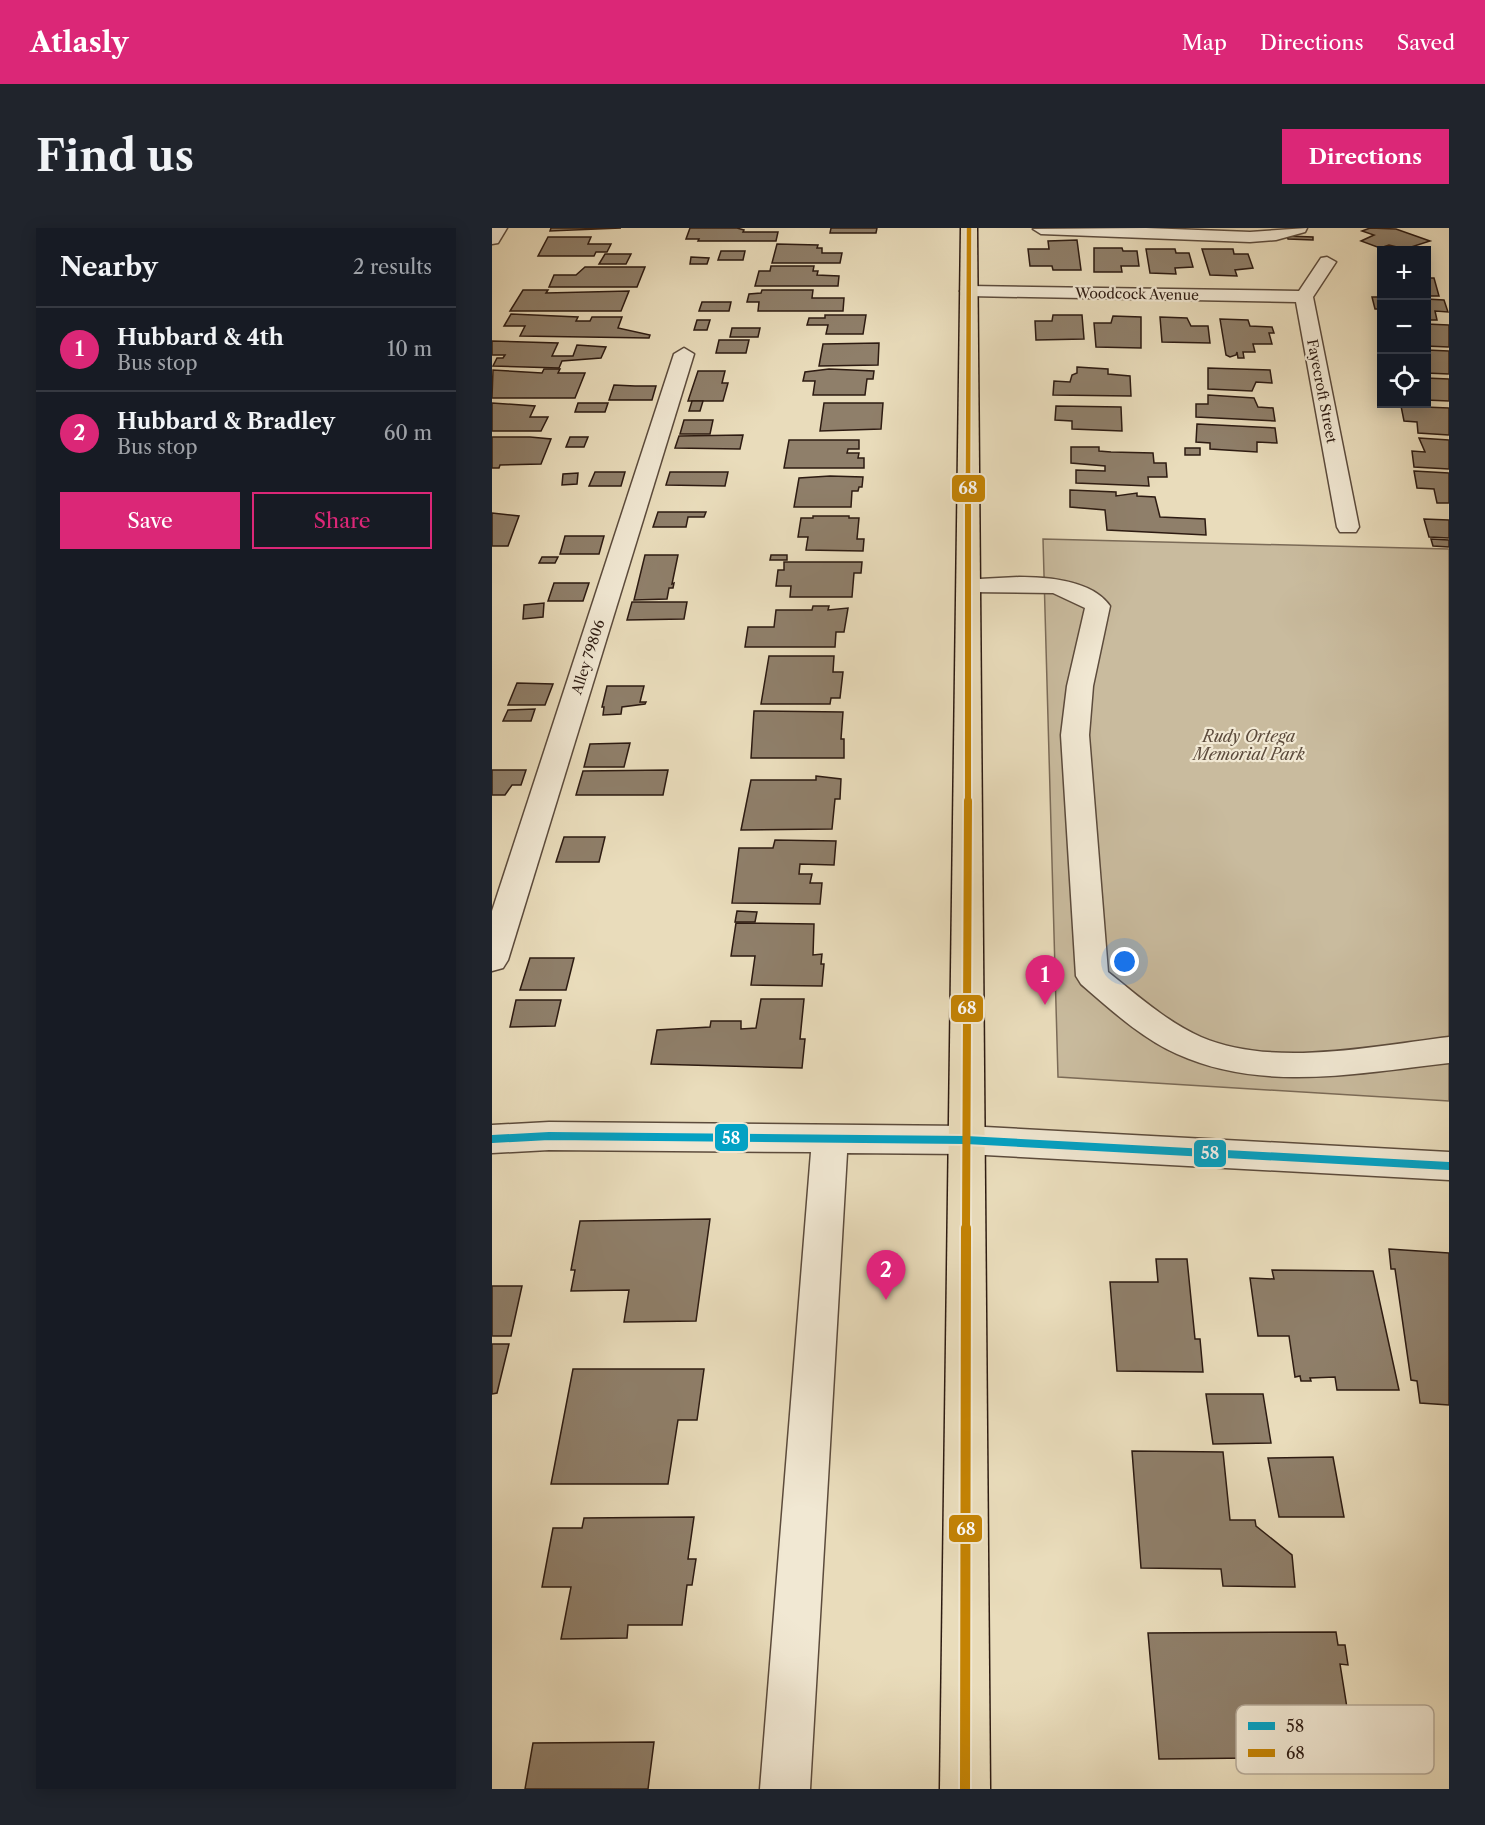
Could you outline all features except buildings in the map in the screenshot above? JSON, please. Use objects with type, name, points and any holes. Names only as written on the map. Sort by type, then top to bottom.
[{"type":"main road","points":[[965,1789],[969,228]]},
{"type":"street","points":[[492,239],[499,228]]},
{"type":"street","points":[[1041,229],[1250,237],[1276,235],[1299,228]]},
{"type":"street","points":[[1304,297],[1327,262]]},
{"type":"street","name":"Woodcock Avenue","points":[[969,291],[1304,297]]},
{"type":"street","name":"Fayecroft Street","points":[[1304,297],[1348,527]]},
{"type":"street","name":"Alley 79806","points":[[492,960],[684,354]]},
{"type":"street","points":[[969,585],[1054,585],[1086,595],[1098,606],[1080,686],[1075,735],[1092,976],[1126,1005],[1189,1046],[1229,1060],[1271,1066],[1449,1050]]},
{"type":"street","points":[[492,1139],[549,1136],[966,1140],[1449,1166]]},
{"type":"street","points":[[784,1789],[830,1140]]},
{"type":"green space","name":"Rudy Ortega Memorial Park","points":[[1043,539],[1449,549],[1449,1101],[1058,1077]]},
{"type":"transit line","name":"68","points":[[965,1789],[969,228]]},
{"type":"transit line","name":"58","points":[[492,1139],[549,1136],[966,1140],[1449,1166]]},
{"type":"place","name":"Hubbard & 4th","points":[[1045,1005]]},
{"type":"place","name":"Hubbard & Bradley","points":[[886,1300]]}]
